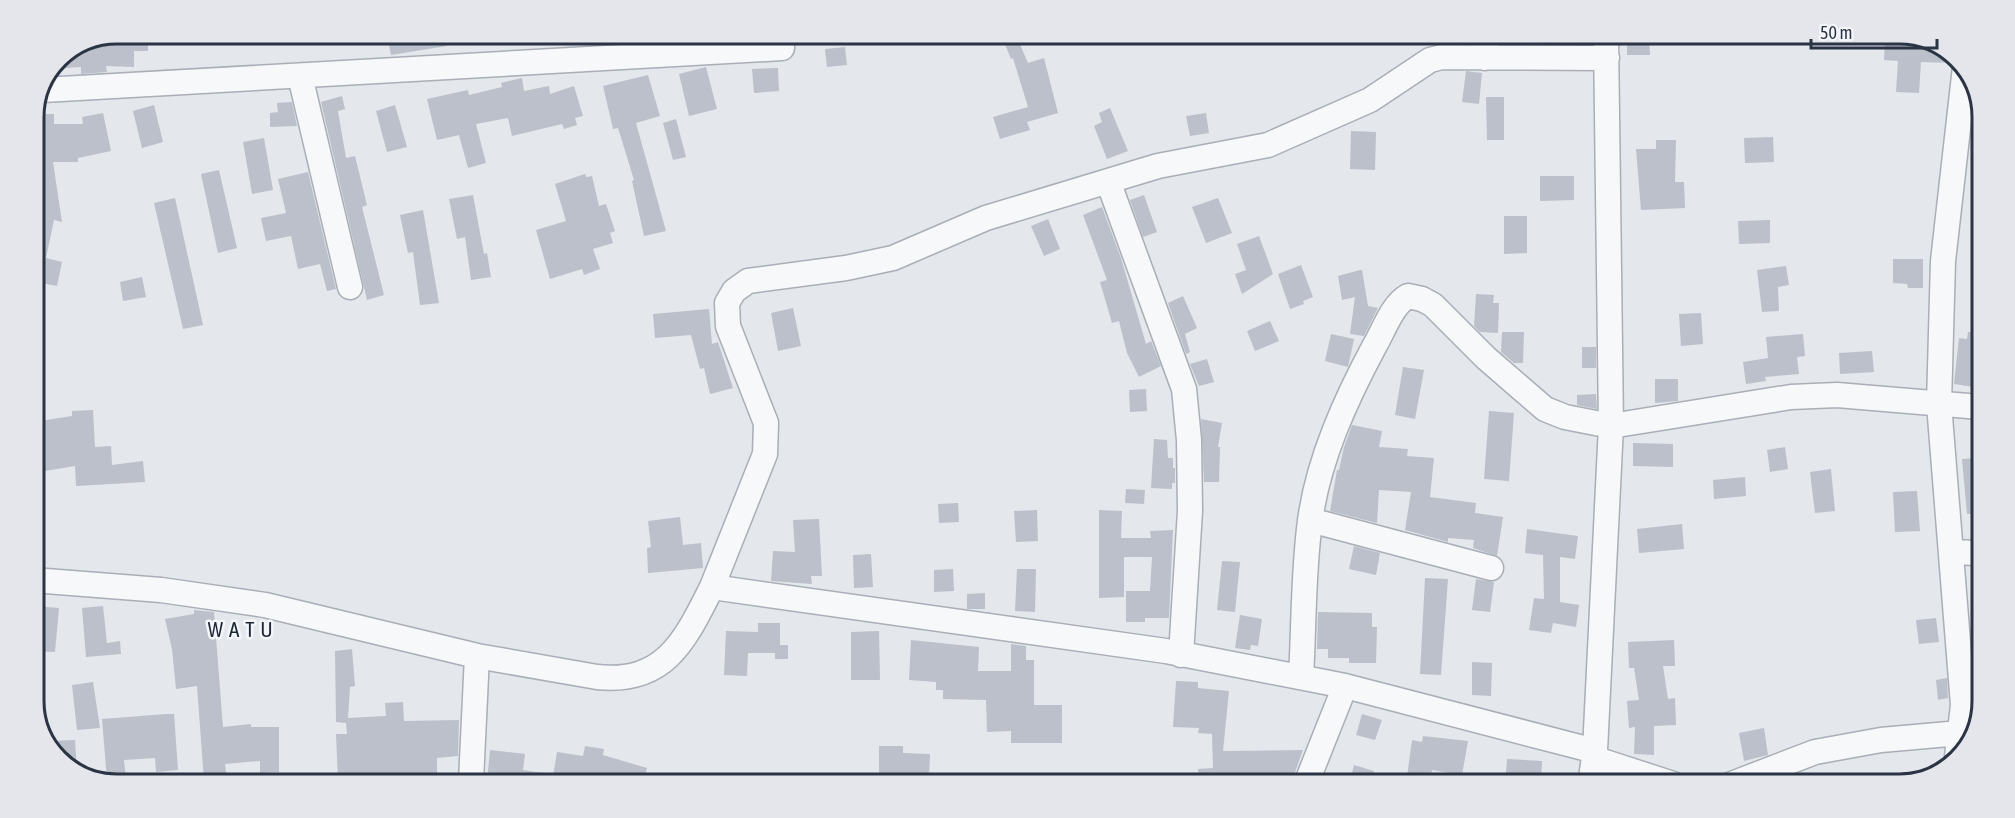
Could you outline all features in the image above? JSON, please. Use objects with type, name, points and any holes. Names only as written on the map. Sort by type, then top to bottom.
[{"type":"street","points":[[44,581],[161,590],[265,605],[477,656],[587,675],[615,678],[639,674],[660,665],[674,653],[712,587],[765,453],[766,423],[728,326],[727,303],[734,291],[748,281],[846,268],[893,258],[986,218],[1108,181],[1158,166],[1268,145],[1370,100],[1431,60],[1486,47],[1607,47],[1611,426],[1591,774]]},
{"type":"street","points":[[49,90],[782,48]]},
{"type":"street","points":[[300,76],[350,287]]},
{"type":"street","points":[[1959,742],[1971,705],[1951,552],[1940,404],[1943,261],[1963,83]]},
{"type":"street","points":[[1108,181],[1184,389],[1189,440],[1190,512],[1181,655]]},
{"type":"street","points":[[1301,677],[1310,520],[1326,457],[1347,400],[1396,307],[1408,296],[1422,299],[1433,305],[1486,358],[1545,409],[1565,417],[1611,426],[1791,397],[1837,395],[1971,406]]},
{"type":"street","points":[[1310,520],[1491,568]]},
{"type":"street","points":[[1951,552],[1972,553]]},
{"type":"street","points":[[712,587],[1181,655],[1301,677],[1345,686],[1594,755],[1646,774]]},
{"type":"street","points":[[471,774],[477,656]]},
{"type":"street","points":[[1310,774],[1345,686]]},
{"type":"street","points":[[1756,774],[1815,752],[1881,740],[1960,733]]},
{"type":"building","points":[[148,44],[148,51],[134,51],[134,67],[106,66],[107,72],[81,74],[81,67],[62,68],[76,56],[102,45]]},
{"type":"building","points":[[389,44],[446,44],[447,46],[391,55]]},
{"type":"building","points":[[1005,44],[1020,44],[1028,63],[1044,58],[1058,113],[1027,122],[1030,130],[1000,139],[993,117],[1028,107],[1013,58],[1011,59]]},
{"type":"building","points":[[1627,44],[1649,44],[1650,55],[1627,55]]},
{"type":"building","points":[[1885,44],[1898,44],[1922,47],[1947,63],[1921,62],[1919,93],[1896,92],[1898,61],[1884,60]]},
{"type":"building","points":[[845,47],[847,65],[827,67],[825,49]]},
{"type":"building","points":[[706,67],[717,109],[689,116],[679,74]]},
{"type":"building","points":[[778,68],[779,91],[754,93],[752,69]]},
{"type":"building","points":[[1466,71],[1482,73],[1479,104],[1462,102]]},
{"type":"building","points":[[648,75],[660,116],[636,123],[666,231],[644,236],[632,181],[634,180],[618,128],[613,129],[603,86]]},
{"type":"building","points":[[522,78],[524,91],[549,86],[550,94],[574,86],[583,116],[575,118],[577,125],[564,129],[562,124],[512,136],[508,118],[476,124],[486,163],[468,168],[459,135],[437,140],[427,99],[468,90],[469,95],[502,87],[501,83]]},
{"type":"building","points":[[342,96],[345,109],[338,111],[346,158],[355,156],[367,205],[362,207],[384,295],[367,300],[321,102]]},
{"type":"building","points":[[1486,97],[1504,97],[1504,140],[1487,140]]},
{"type":"building","points":[[292,102],[297,126],[270,127],[270,113],[278,112],[277,103]]},
{"type":"building","points":[[154,105],[163,142],[142,148],[133,111]]},
{"type":"building","points":[[395,105],[407,147],[387,152],[376,111]]},
{"type":"building","points":[[1110,108],[1128,151],[1107,159],[1094,126],[1102,122],[1099,113]]},
{"type":"building","points":[[103,113],[111,151],[78,158],[78,162],[53,162],[62,222],[54,220],[46,258],[62,262],[57,286],[44,284],[44,114],[54,114],[54,124],[83,124],[82,117]]},
{"type":"building","points":[[1206,113],[1209,133],[1190,136],[1186,116]]},
{"type":"building","points":[[676,119],[686,157],[673,160],[663,123]]},
{"type":"building","points":[[1351,131],[1376,132],[1375,170],[1350,169]]},
{"type":"building","points":[[1773,137],[1774,162],[1745,163],[1744,138]]},
{"type":"building","points":[[264,138],[273,190],[252,194],[243,142]]},
{"type":"building","points":[[1656,140],[1676,140],[1675,182],[1684,182],[1685,208],[1641,210],[1636,149],[1656,149]]},
{"type":"building","points":[[219,170],[237,248],[218,253],[201,174]]},
{"type":"building","points":[[308,172],[336,289],[327,291],[320,264],[298,269],[291,236],[266,241],[261,218],[286,213],[278,179]]},
{"type":"building","points":[[585,174],[586,177],[592,176],[599,206],[606,204],[615,231],[610,233],[613,243],[593,249],[600,269],[584,275],[582,269],[550,279],[536,230],[566,221],[555,184]]},
{"type":"building","points":[[1540,176],[1574,176],[1574,200],[1540,201]]},
{"type":"building","points":[[473,195],[484,254],[487,253],[491,277],[471,280],[465,237],[457,239],[449,199]]},
{"type":"building","points":[[1144,195],[1157,232],[1143,237],[1130,200]]},
{"type":"building","points":[[175,198],[203,325],[183,329],[154,203]]},
{"type":"building","points":[[1218,198],[1232,233],[1206,243],[1192,207]]},
{"type":"building","points":[[1102,207],[1121,258],[1146,344],[1151,341],[1161,366],[1139,377],[1127,353],[1119,321],[1112,323],[1100,282],[1107,280],[1083,215]]},
{"type":"building","points":[[423,210],[439,303],[420,305],[413,252],[408,253],[400,215]]},
{"type":"building","points":[[1504,216],[1527,216],[1527,253],[1504,254]]},
{"type":"building","points":[[1048,219],[1060,249],[1044,256],[1031,226]]},
{"type":"building","points":[[1770,220],[1770,243],[1739,244],[1738,221]]},
{"type":"building","points":[[1259,236],[1273,274],[1242,294],[1235,274],[1246,270],[1237,244]]},
{"type":"building","points":[[1893,259],[1923,259],[1923,288],[1908,288],[1907,284],[1893,283]]},
{"type":"building","points":[[1301,265],[1313,297],[1303,301],[1304,304],[1290,309],[1278,274]]},
{"type":"building","points":[[1786,266],[1789,285],[1778,287],[1779,311],[1762,312],[1757,270]]},
{"type":"building","points":[[1362,270],[1368,306],[1378,308],[1364,336],[1350,334],[1355,297],[1342,300],[1338,276]]},
{"type":"building","points":[[142,277],[146,297],[123,301],[120,282]]},
{"type":"building","points":[[1476,294],[1494,295],[1493,303],[1499,303],[1498,333],[1480,332],[1474,326]]},
{"type":"building","points":[[1183,296],[1197,328],[1185,334],[1190,352],[1186,354],[1168,303]]},
{"type":"building","points":[[793,308],[801,346],[778,351],[771,313]]},
{"type":"building","points":[[709,309],[712,344],[718,342],[733,388],[710,394],[704,368],[700,369],[691,335],[655,338],[653,314]]},
{"type":"building","points":[[1701,313],[1703,344],[1681,346],[1679,314]]},
{"type":"building","points":[[1270,321],[1279,341],[1255,351],[1247,331]]},
{"type":"building","points":[[1502,332],[1524,332],[1523,363],[1514,363],[1501,352]]},
{"type":"building","points":[[1968,332],[1971,332],[1971,387],[1954,384],[1959,338],[1967,339]]},
{"type":"building","points":[[1331,334],[1354,339],[1348,367],[1325,361]]},
{"type":"building","points":[[1803,334],[1805,356],[1797,357],[1799,374],[1765,377],[1766,381],[1746,384],[1743,362],[1768,358],[1766,337]]},
{"type":"building","points":[[1582,347],[1596,347],[1596,368],[1582,368]]},
{"type":"building","points":[[1872,351],[1874,372],[1840,374],[1839,353]]},
{"type":"building","points":[[1207,359],[1214,382],[1199,386],[1190,364]]},
{"type":"building","points":[[1403,367],[1424,370],[1415,419],[1395,415]]},
{"type":"building","points":[[1655,379],[1678,379],[1678,401],[1655,403]]},
{"type":"building","points":[[1146,389],[1147,411],[1130,412],[1129,390]]},
{"type":"building","points":[[1596,394],[1597,409],[1577,405],[1577,395]]},
{"type":"building","points":[[93,410],[95,447],[111,446],[112,465],[143,461],[145,482],[76,486],[75,466],[44,471],[44,420],[72,416],[72,411]]},
{"type":"building","points":[[1489,411],[1514,413],[1509,481],[1484,479]]},
{"type":"building","points":[[1201,419],[1222,423],[1218,447],[1220,447],[1219,482],[1204,482]]},
{"type":"building","points":[[1352,425],[1382,431],[1379,447],[1408,449],[1407,456],[1434,458],[1430,497],[1476,503],[1475,513],[1503,517],[1497,556],[1473,548],[1474,540],[1448,538],[1448,542],[1405,530],[1411,492],[1379,490],[1377,523],[1330,511],[1337,470],[1339,470]]},
{"type":"building","points":[[1154,439],[1167,440],[1168,458],[1173,458],[1173,468],[1175,468],[1175,483],[1172,483],[1172,489],[1151,488]]},
{"type":"building","points":[[1633,443],[1673,444],[1673,467],[1633,466]]},
{"type":"building","points":[[1785,447],[1788,469],[1770,472],[1767,450]]},
{"type":"building","points":[[1972,458],[1972,514],[1967,514],[1962,459]]},
{"type":"building","points":[[1831,469],[1835,511],[1815,513],[1810,472]]},
{"type":"building","points":[[1745,477],[1746,496],[1714,499],[1713,480]]},
{"type":"building","points":[[1126,489],[1145,490],[1144,504],[1125,503]]},
{"type":"building","points":[[1917,491],[1920,531],[1895,532],[1893,492]]},
{"type":"building","points":[[958,503],[959,522],[939,523],[938,504]]},
{"type":"building","points":[[1037,510],[1038,541],[1016,542],[1014,511]]},
{"type":"building","points":[[1099,510],[1122,511],[1121,538],[1151,538],[1150,531],[1173,530],[1169,618],[1145,618],[1145,622],[1126,622],[1126,591],[1150,591],[1152,557],[1124,557],[1124,597],[1099,598]]},
{"type":"building","points":[[680,517],[683,545],[701,543],[703,568],[648,573],[647,548],[651,547],[648,521]]},
{"type":"building","points":[[819,519],[822,576],[811,576],[812,584],[771,581],[773,551],[795,552],[793,520]]},
{"type":"building","points":[[1682,524],[1684,549],[1639,553],[1637,529]]},
{"type":"building","points":[[1527,529],[1578,536],[1575,559],[1560,557],[1560,602],[1579,605],[1576,627],[1553,623],[1551,633],[1529,630],[1534,598],[1544,599],[1543,555],[1525,553]]},
{"type":"building","points":[[1354,546],[1380,553],[1376,575],[1349,569]]},
{"type":"building","points":[[871,554],[873,587],[854,588],[853,555]]},
{"type":"building","points":[[1222,561],[1240,562],[1235,612],[1217,610]]},
{"type":"building","points":[[953,569],[954,591],[934,592],[934,570]]},
{"type":"building","points":[[1017,569],[1036,569],[1035,612],[1015,611]]},
{"type":"building","points":[[1425,578],[1448,579],[1441,675],[1420,674]]},
{"type":"building","points":[[1476,579],[1494,582],[1490,612],[1472,610]]},
{"type":"building","points":[[985,593],[985,609],[967,609],[967,594]]},
{"type":"building","points":[[103,606],[107,643],[120,641],[121,654],[86,657],[82,608]]},
{"type":"building","points":[[44,607],[59,608],[55,652],[44,652]]},
{"type":"building","points":[[194,610],[214,612],[223,727],[251,724],[251,727],[279,727],[279,772],[260,773],[260,761],[225,764],[226,774],[203,774],[197,686],[176,689],[172,649],[165,619],[194,614]]},
{"type":"building","points":[[1318,612],[1372,613],[1372,627],[1377,627],[1376,663],[1349,663],[1349,658],[1328,658],[1328,649],[1317,649]]},
{"type":"building","points":[[1240,615],[1262,619],[1258,646],[1251,645],[1250,650],[1235,648]]},
{"type":"building","points":[[1936,618],[1939,642],[1919,644],[1916,620]]},
{"type":"building","points":[[758,623],[780,623],[780,645],[788,645],[788,659],[775,659],[775,653],[748,653],[747,676],[724,675],[726,631],[758,632]]},
{"type":"building","points":[[879,631],[880,680],[851,680],[851,632]]},
{"type":"building","points":[[911,640],[979,647],[978,671],[1011,671],[1011,644],[1026,646],[1026,660],[1034,660],[1034,705],[1062,705],[1062,743],[1011,743],[1011,731],[987,732],[986,700],[943,699],[943,690],[936,690],[936,682],[909,680]]},
{"type":"building","points":[[1674,640],[1675,666],[1663,666],[1668,699],[1675,698],[1676,725],[1654,726],[1654,755],[1634,754],[1635,727],[1629,728],[1627,701],[1639,700],[1634,668],[1629,668],[1628,642]]},
{"type":"building","points":[[352,649],[355,686],[350,687],[348,718],[386,716],[385,703],[403,702],[404,721],[459,720],[458,756],[437,758],[437,774],[338,774],[336,734],[347,734],[346,723],[336,722],[335,651]]},
{"type":"building","points":[[1472,662],[1492,663],[1491,696],[1472,695]]},
{"type":"building","points":[[1947,678],[1948,698],[1938,700],[1936,680]]},
{"type":"building","points":[[1176,681],[1198,682],[1198,688],[1229,691],[1223,751],[1303,750],[1294,774],[1198,774],[1198,769],[1213,768],[1212,734],[1198,733],[1199,728],[1173,727]]},
{"type":"building","points":[[93,682],[100,728],[77,730],[72,685]]},
{"type":"building","points":[[174,714],[178,770],[156,772],[155,758],[124,760],[125,774],[106,774],[102,719]]},
{"type":"building","points":[[1362,714],[1382,720],[1375,740],[1356,735]]},
{"type":"building","points":[[1764,728],[1768,755],[1744,761],[1739,733]]},
{"type":"building","points":[[1423,736],[1468,741],[1462,774],[1432,770],[1431,774],[1407,774],[1412,740],[1422,742]]},
{"type":"building","points":[[75,740],[76,762],[65,753],[55,741]]},
{"type":"building","points":[[585,746],[604,749],[603,755],[647,768],[645,774],[553,774],[557,752],[583,756]]},
{"type":"building","points":[[879,746],[903,746],[903,753],[930,754],[929,774],[879,774]]},
{"type":"building","points":[[490,750],[525,754],[523,770],[550,774],[488,774]]},
{"type":"building","points":[[1507,759],[1542,761],[1541,774],[1506,774]]},
{"type":"building","points":[[1354,765],[1374,771],[1373,774],[1352,774]]},
{"type":"district","name":"W A T U","points":[[241,630]]}]
